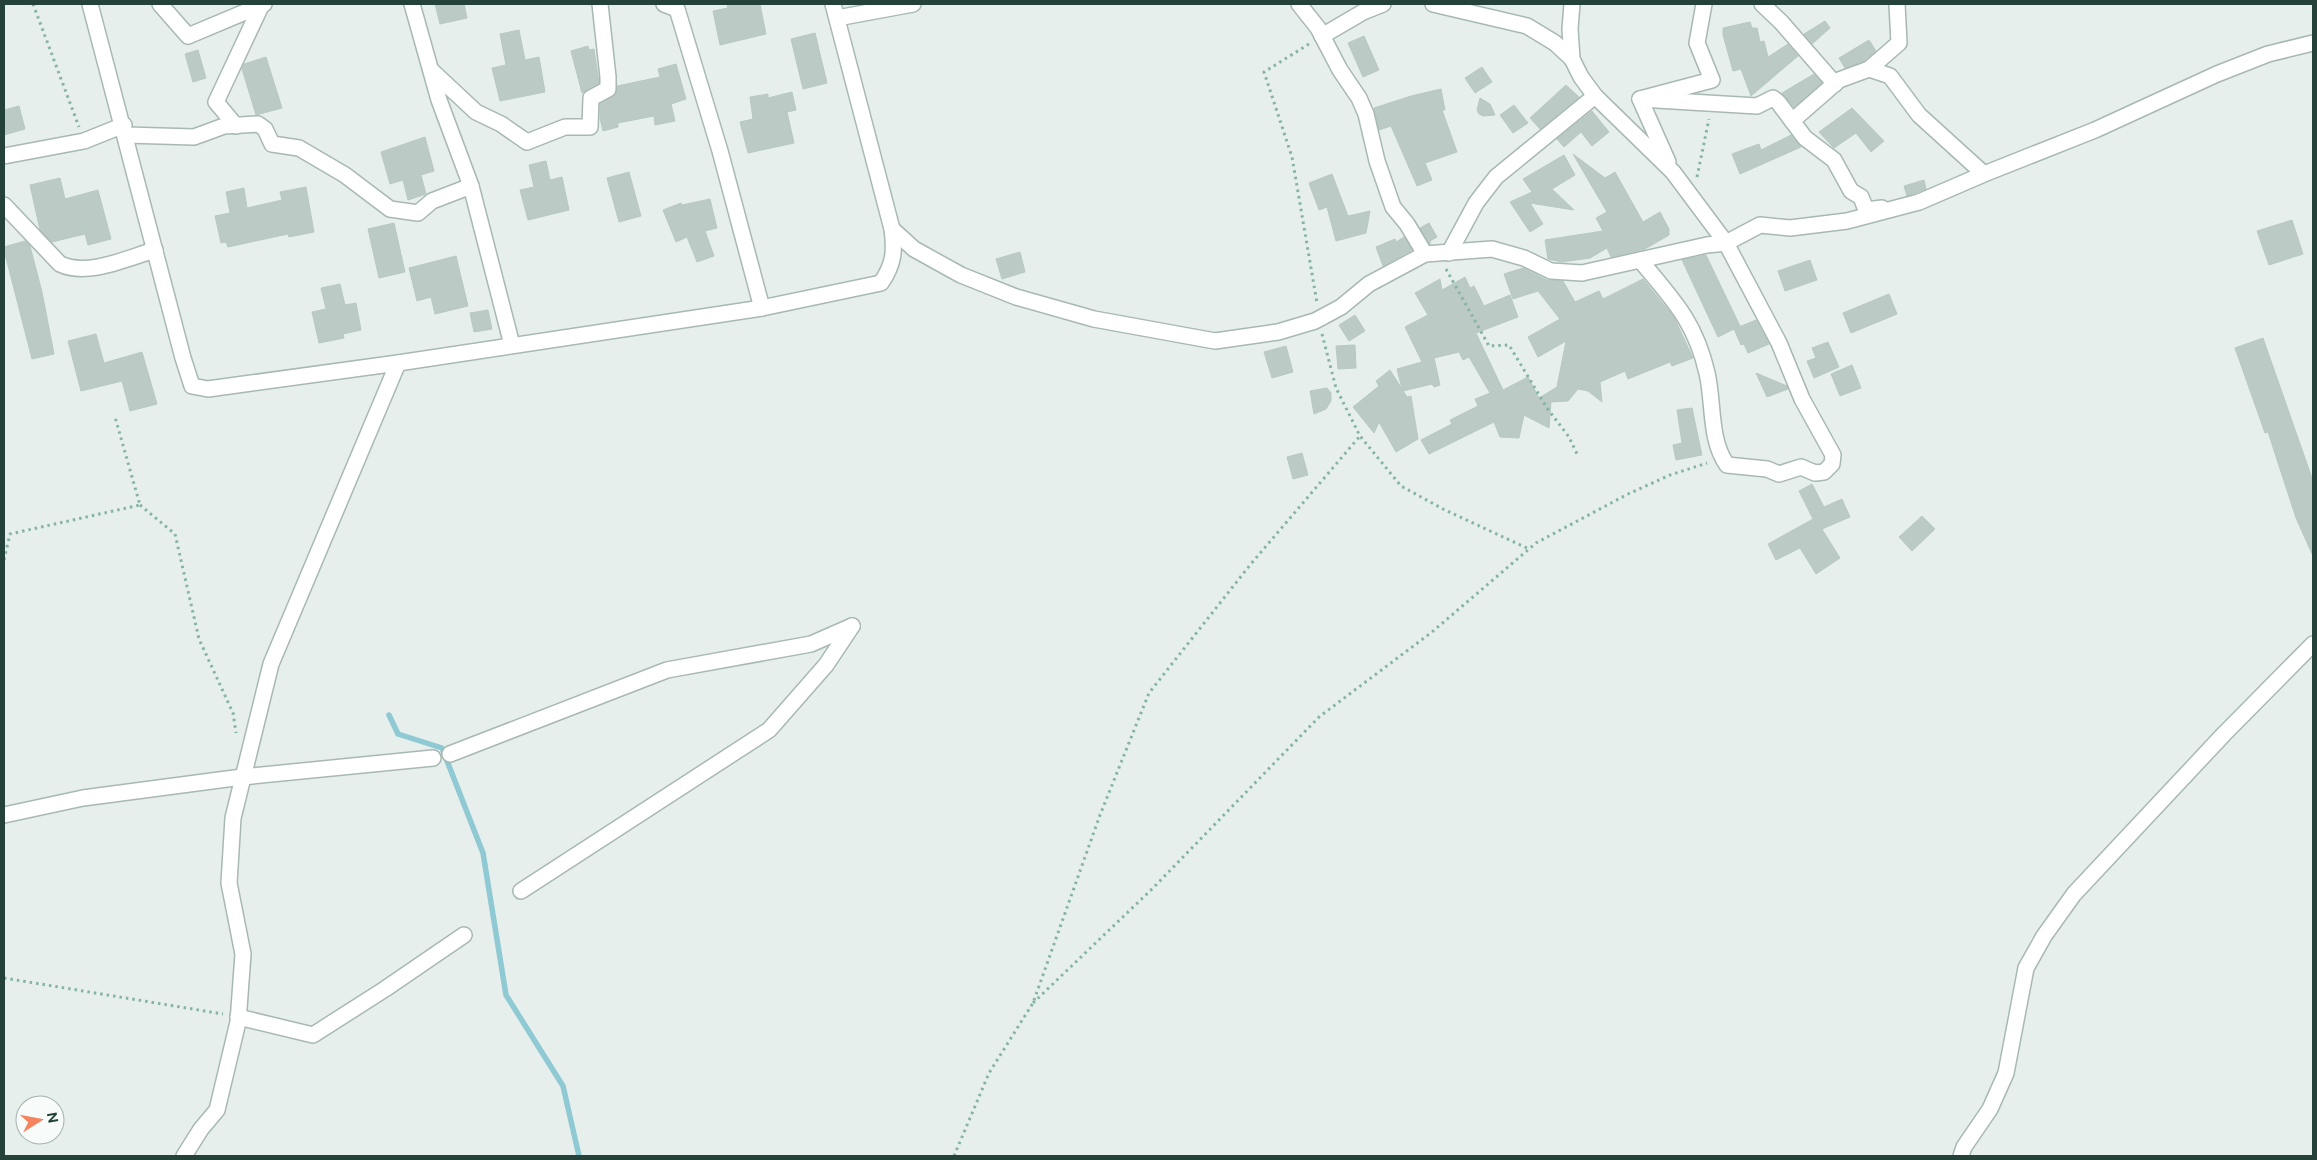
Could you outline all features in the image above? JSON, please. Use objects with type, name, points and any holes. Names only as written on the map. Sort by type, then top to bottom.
[{"type":"street","points":[[90,4],[125,130],[183,358],[192,386],[208,389],[398,363],[762,308],[881,283],[891,268],[894,245],[892,229],[835,11],[913,4]]},
{"type":"street","points":[[160,4],[188,36],[262,5]]},
{"type":"street","points":[[412,4],[439,100],[471,186],[512,345]]},
{"type":"street","points":[[431,70],[476,112],[501,124],[527,142],[565,127],[590,127],[591,98],[608,89],[600,4]]},
{"type":"street","points":[[664,4],[677,9],[720,151],[762,308]]},
{"type":"street","points":[[1322,36],[1363,12],[1383,4]]},
{"type":"street","points":[[1433,4],[1527,26],[1555,43],[1572,59],[1595,96],[1673,172],[1726,243],[1778,343],[1802,399],[1833,456],[1832,464],[1824,472],[1815,473],[1801,467],[1779,474],[1767,469],[1727,465],[1722,458],[1717,443],[1707,375],[1694,333],[1672,296],[1640,260]]},
{"type":"street","points":[[1572,4],[1570,29],[1572,59]]},
{"type":"street","points":[[1640,99],[1712,80],[1697,43],[1704,4]]},
{"type":"street","points":[[1762,4],[1781,22],[1835,84]]},
{"type":"street","points":[[1792,121],[1839,80],[1869,69],[1899,44],[1897,4]]},
{"type":"street","points":[[236,126],[216,102],[262,5]]},
{"type":"street","points":[[1305,7],[1340,70],[1359,98],[1366,114],[1378,161],[1393,207],[1437,254]]},
{"type":"street","points":[[892,229],[914,249],[961,276],[1016,298],[1094,319],[1215,341],[1278,332],[1315,321],[1341,307],[1369,284],[1437,254],[1492,249],[1524,258],[1551,272],[1582,273],[1707,245],[1726,243],[1760,225],[1790,228],[1847,221],[1919,202],[2094,130],[2217,74],[2268,54],[2313,43]]},
{"type":"street","points":[[1869,69],[1890,76],[1918,115],[1984,174]]},
{"type":"street","points":[[1437,254],[1496,176],[1595,96]]},
{"type":"street","points":[[1640,99],[1757,106],[1773,98],[1812,146],[1827,152],[1834,160],[1851,191],[1861,197],[1866,210],[1919,202]]},
{"type":"street","points":[[1640,99],[1673,172]]},
{"type":"street","points":[[4,156],[84,141],[125,130],[194,137],[224,126],[258,124],[265,129],[272,144],[299,148],[345,175],[390,209],[418,213],[432,200],[471,186]]},
{"type":"street","points":[[4,205],[60,264],[67,268],[92,268],[155,250]]},
{"type":"street","points":[[184,1156],[216,1110],[238,1017],[243,954],[229,883],[233,818],[271,664],[398,363]]},
{"type":"street","points":[[450,754],[667,670],[811,644],[852,626],[826,665],[769,730],[521,891]]},
{"type":"street","points":[[1961,1156],[1964,1146],[1990,1109],[2006,1073],[2024,978],[2044,936],[2074,894],[2224,734],[2313,644]]},
{"type":"street","points":[[4,815],[83,798],[242,777],[434,758]]},
{"type":"street","points":[[238,1017],[313,1035],[464,935]]},
{"type":"path","points":[[33,4],[84,141]]},
{"type":"path","points":[[1317,306],[1292,157],[1264,72],[1322,36]]},
{"type":"path","points":[[1692,197],[1712,104]]},
{"type":"path","points":[[1437,254],[1489,346],[1509,345],[1547,408],[1569,437],[1578,456]]},
{"type":"path","points":[[1322,332],[1336,388],[1360,436],[1401,486],[1443,509],[1529,549]]},
{"type":"path","points":[[115,417],[140,506],[175,534],[199,639],[233,713],[237,740]]},
{"type":"path","points":[[954,1156],[989,1073],[1033,1003],[1100,815],[1149,693],[1250,565],[1360,436]]},
{"type":"path","points":[[1033,1003],[1153,888],[1319,717],[1432,632],[1536,543],[1628,494],[1670,475],[1722,458]]},
{"type":"path","points":[[4,560],[10,534],[140,506]]},
{"type":"path","points":[[4,978],[238,1017]]},
{"type":"building","points":[[435,4],[464,4],[467,18],[440,24]]},
{"type":"building","points":[[727,4],[760,4],[766,34],[720,45],[713,11],[728,8]]},
{"type":"building","points":[[1825,21],[1830,28],[1812,44],[1804,34]]},
{"type":"building","points":[[1750,22],[1752,28],[1757,28],[1760,42],[1764,41],[1768,57],[1788,44],[1798,56],[1751,96],[1741,69],[1733,71],[1723,35],[1723,28]]},
{"type":"building","points":[[519,30],[525,60],[539,57],[545,92],[500,101],[492,68],[506,65],[500,34]]},
{"type":"building","points":[[815,33],[827,83],[803,89],[791,39]]},
{"type":"building","points":[[1364,36],[1379,70],[1363,77],[1348,43]]},
{"type":"building","points":[[1869,40],[1876,51],[1864,61],[1845,68],[1839,58]]},
{"type":"building","points":[[588,46],[589,50],[594,49],[599,83],[582,93],[571,51]]},
{"type":"building","points":[[198,50],[206,78],[193,82],[185,54]]},
{"type":"building","points":[[266,57],[282,108],[256,115],[242,69],[244,64]]},
{"type":"building","points":[[676,64],[686,99],[671,104],[675,121],[655,125],[654,116],[618,123],[618,127],[603,131],[600,118],[600,104],[616,94],[617,86],[660,77],[658,69]]},
{"type":"building","points":[[1482,67],[1492,82],[1475,93],[1465,78]]},
{"type":"building","points":[[1814,74],[1822,83],[1794,107],[1782,93]]},
{"type":"building","points":[[1566,85],[1579,97],[1540,129],[1530,118]]},
{"type":"building","points":[[1441,89],[1445,110],[1442,110],[1457,152],[1425,163],[1432,180],[1417,186],[1391,126],[1379,130],[1374,108]]},
{"type":"building","points":[[792,92],[796,110],[787,112],[794,143],[748,153],[740,122],[753,119],[750,97],[768,94],[768,98]]},
{"type":"building","points":[[1480,98],[1490,104],[1495,115],[1483,116],[1479,114],[1477,110]]},
{"type":"building","points":[[1514,105],[1528,123],[1513,133],[1500,115]]},
{"type":"building","points":[[19,106],[25,129],[4,135],[4,110]]},
{"type":"building","points":[[1852,108],[1884,141],[1871,152],[1856,133],[1834,148],[1819,132]]},
{"type":"building","points":[[1592,111],[1609,132],[1592,146],[1581,132],[1564,147],[1557,139]]},
{"type":"building","points":[[1791,135],[1801,147],[1740,174],[1732,154],[1759,144],[1761,150]]},
{"type":"building","points":[[425,137],[434,171],[421,175],[426,194],[408,200],[403,180],[390,184],[381,152]]},
{"type":"building","points":[[1573,154],[1605,178],[1615,172],[1643,222],[1660,212],[1669,229],[1669,235],[1645,249],[1611,257],[1607,248],[1590,258],[1562,262],[1548,259],[1545,240],[1603,231],[1596,218],[1607,212]]},
{"type":"building","points":[[1564,155],[1575,175],[1552,189],[1574,210],[1530,203],[1543,224],[1530,232],[1510,202],[1532,192],[1523,179]]},
{"type":"building","points":[[546,161],[550,180],[562,177],[569,210],[528,220],[520,190],[534,187],[529,165]]},
{"type":"building","points":[[629,172],[641,216],[619,222],[607,178]]},
{"type":"building","points":[[1332,174],[1348,216],[1370,211],[1366,233],[1336,241],[1327,207],[1319,210],[1309,183]]},
{"type":"building","points":[[60,178],[65,199],[98,190],[111,239],[88,245],[85,234],[52,242],[40,230],[30,185]]},
{"type":"building","points":[[1924,180],[1926,189],[1907,196],[1904,186]]},
{"type":"building","points":[[306,187],[314,232],[289,237],[288,234],[228,247],[226,242],[221,243],[215,216],[230,213],[226,192],[244,188],[247,208],[282,200],[280,192]]},
{"type":"building","points":[[710,199],[717,228],[705,231],[714,256],[697,262],[687,237],[676,242],[663,210],[681,203],[682,205]]},
{"type":"building","points":[[2292,220],[2303,254],[2269,265],[2257,231]]},
{"type":"building","points":[[394,223],[405,272],[379,278],[368,229]]},
{"type":"building","points":[[1429,223],[1437,237],[1430,241],[1430,244],[1420,228]]},
{"type":"building","points":[[1404,237],[1412,250],[1383,266],[1376,247],[1395,239],[1396,242]]},
{"type":"building","points":[[25,241],[30,246],[42,292],[54,354],[32,359],[4,250],[4,247]]},
{"type":"building","points":[[1020,252],[1025,272],[1002,279],[996,259]]},
{"type":"building","points":[[1706,255],[1740,326],[1718,337],[1682,260]]},
{"type":"building","points":[[456,256],[468,306],[435,314],[431,297],[417,301],[409,268]]},
{"type":"building","points":[[1810,260],[1817,280],[1785,291],[1778,271]]},
{"type":"building","points":[[1523,268],[1547,280],[1563,281],[1575,302],[1599,291],[1603,299],[1643,279],[1674,317],[1693,358],[1672,366],[1670,362],[1628,379],[1625,371],[1600,382],[1602,402],[1588,391],[1578,389],[1568,401],[1551,402],[1549,428],[1524,415],[1519,438],[1500,437],[1494,422],[1429,454],[1421,440],[1452,424],[1450,420],[1478,406],[1475,399],[1490,393],[1469,357],[1463,360],[1459,352],[1434,358],[1440,385],[1434,387],[1432,384],[1403,391],[1407,397],[1411,396],[1418,439],[1396,452],[1379,422],[1374,433],[1353,407],[1379,386],[1376,381],[1390,370],[1402,389],[1397,369],[1422,362],[1405,327],[1428,315],[1415,293],[1440,279],[1442,290],[1465,277],[1470,288],[1474,286],[1484,306],[1510,295],[1518,317],[1476,333],[1503,390],[1528,377],[1539,398],[1557,387],[1566,341],[1538,357],[1528,337],[1560,319],[1538,291],[1513,299],[1504,274]]},
{"type":"building","points":[[340,284],[345,305],[356,303],[361,330],[343,334],[344,338],[319,343],[312,312],[326,309],[321,288]]},
{"type":"building","points":[[1889,294],[1897,314],[1851,333],[1843,313]]},
{"type":"building","points":[[488,310],[492,329],[474,332],[470,313]]},
{"type":"building","points":[[1355,315],[1365,331],[1349,341],[1339,325]]},
{"type":"building","points":[[1756,320],[1769,344],[1748,353],[1744,344],[1741,345],[1734,329]]},
{"type":"building","points":[[96,334],[104,363],[142,352],[157,404],[130,411],[122,381],[81,391],[68,341]]},
{"type":"building","points":[[2263,338],[2313,481],[2313,556],[2296,518],[2268,432],[2265,433],[2235,348]]},
{"type":"building","points":[[1828,342],[1839,367],[1814,378],[1807,361],[1816,358],[1812,348]]},
{"type":"building","points":[[1355,345],[1356,368],[1338,369],[1336,346]]},
{"type":"building","points":[[1286,346],[1293,372],[1272,378],[1264,352]]},
{"type":"building","points":[[1852,365],[1861,388],[1840,396],[1831,374]]},
{"type":"building","points":[[1756,373],[1787,386],[1788,389],[1767,397]]},
{"type":"building","points":[[1327,388],[1331,393],[1331,401],[1326,409],[1314,414],[1310,391]]},
{"type":"building","points":[[1692,408],[1702,455],[1676,460],[1673,445],[1682,443],[1677,410]]},
{"type":"building","points":[[1302,453],[1308,475],[1293,479],[1287,457]]},
{"type":"building","points":[[1812,484],[1824,507],[1842,499],[1850,517],[1822,529],[1840,558],[1816,574],[1800,548],[1776,560],[1768,544],[1813,519],[1799,491]]},
{"type":"building","points":[[1922,516],[1935,529],[1912,551],[1899,537]]},
{"type":"waterway","points":[[389,715],[398,734],[442,748],[483,853],[506,995],[563,1086],[579,1156]]}]
